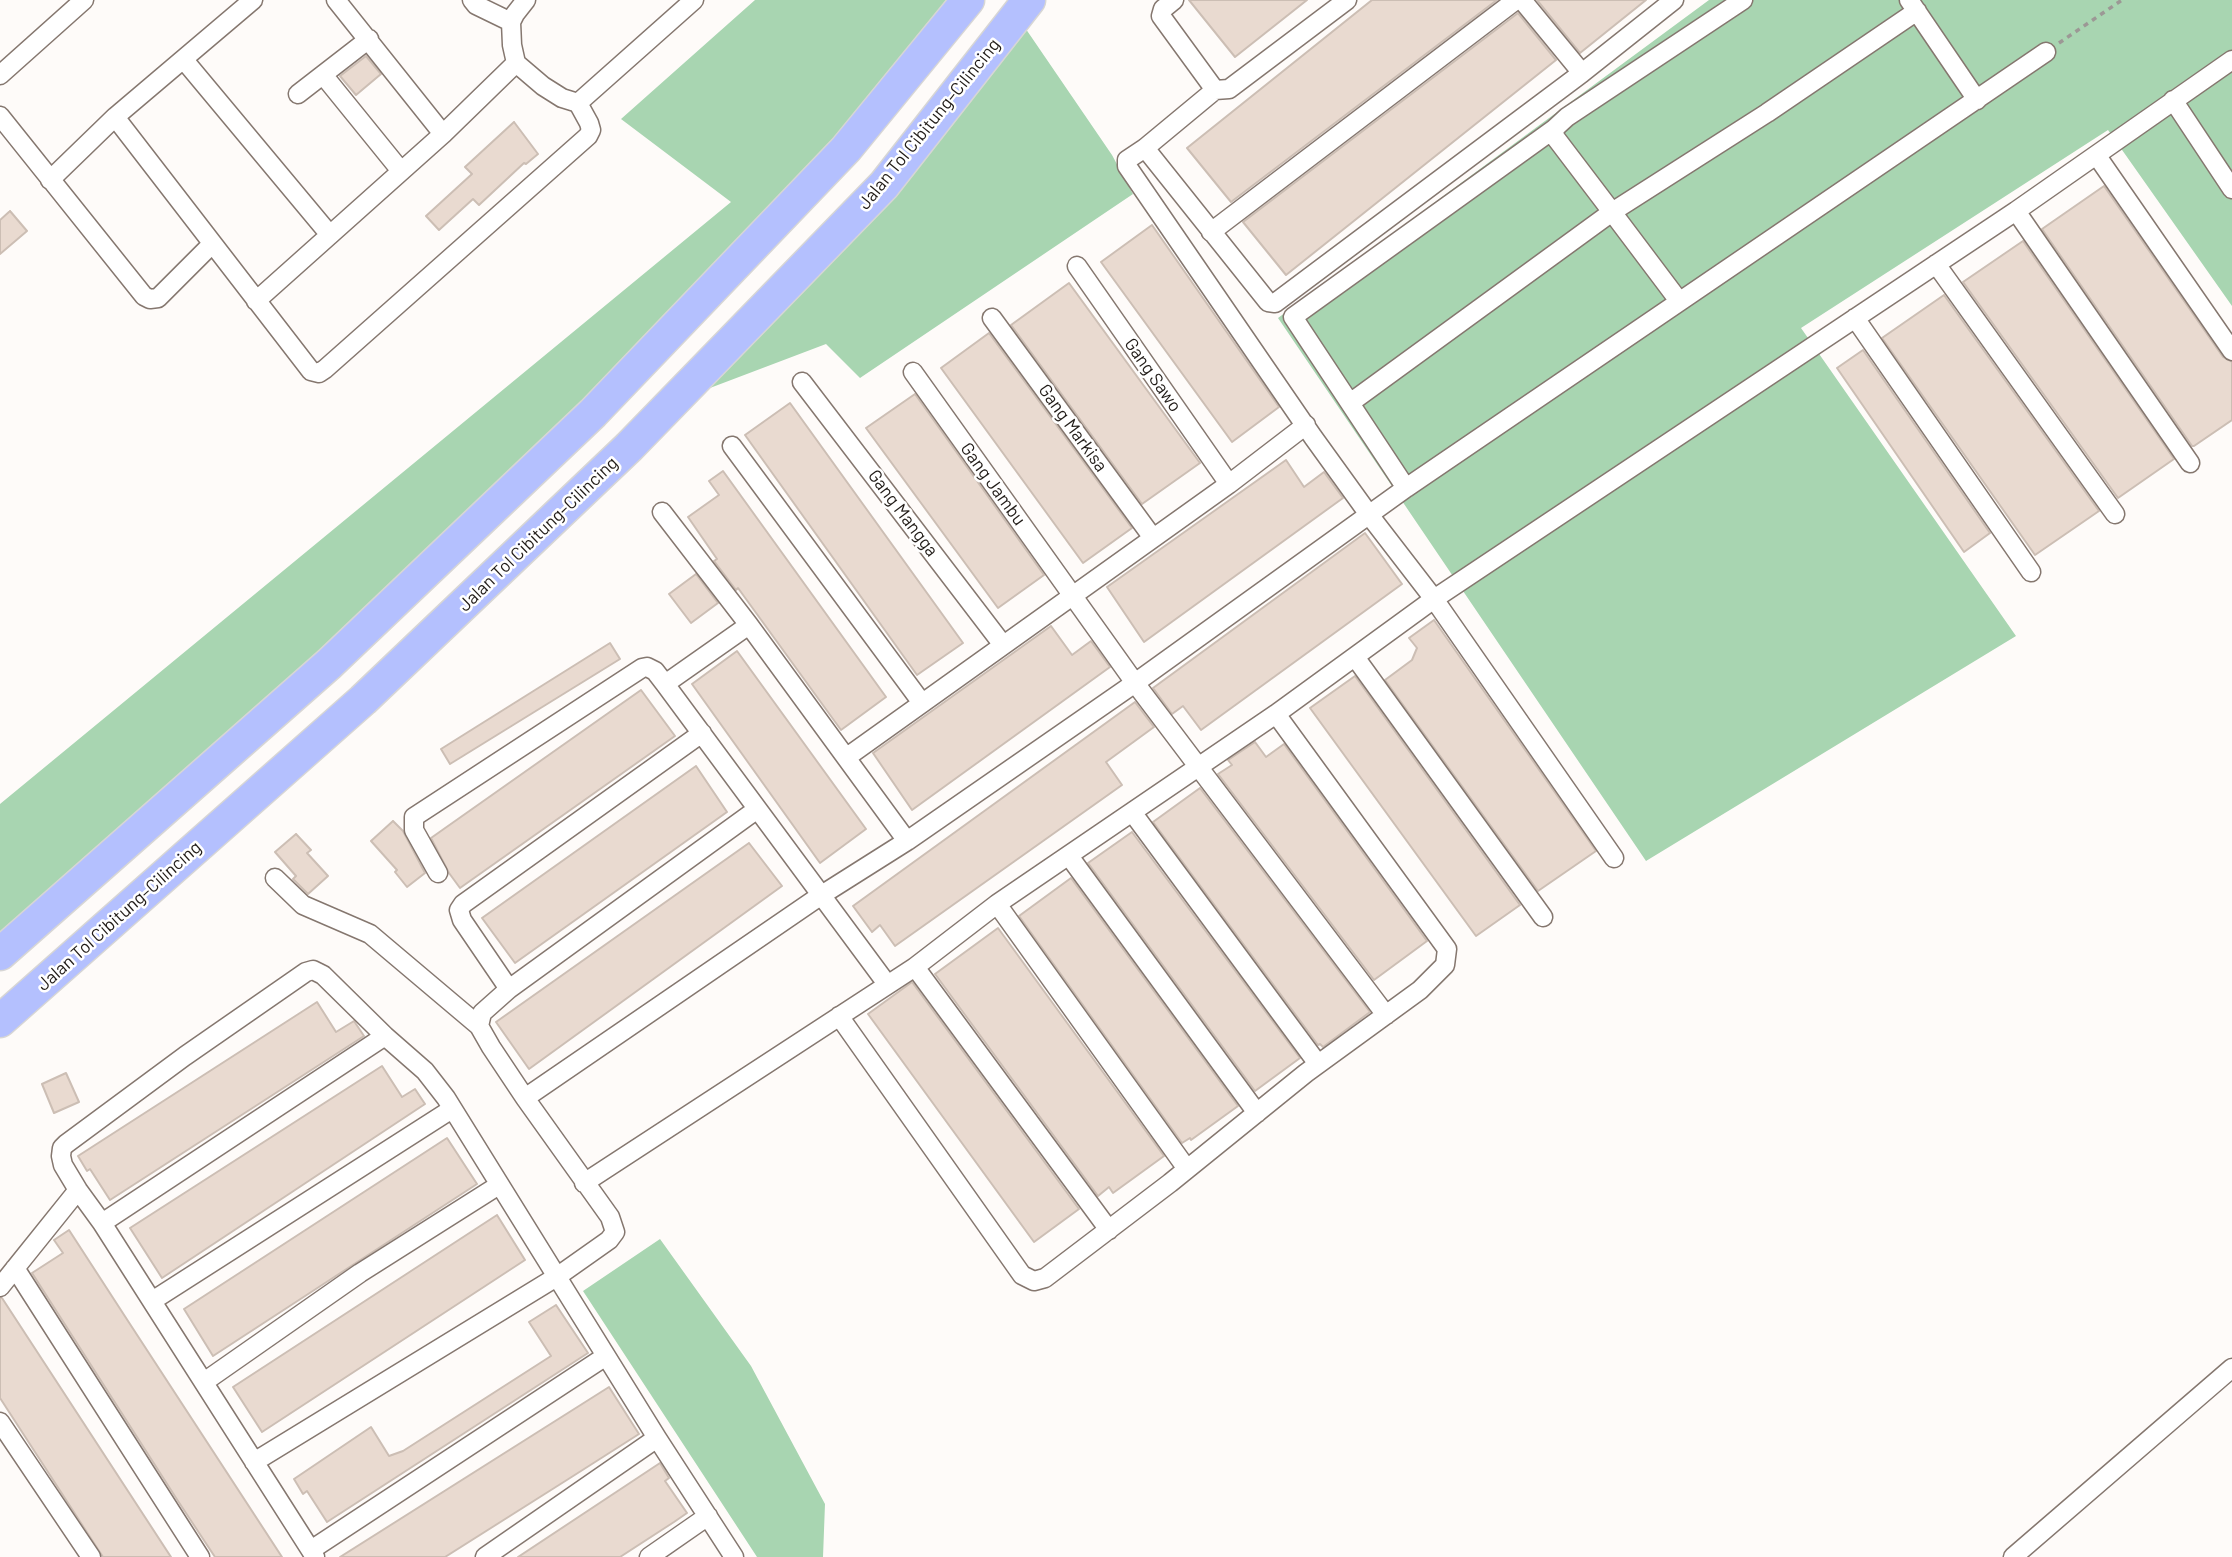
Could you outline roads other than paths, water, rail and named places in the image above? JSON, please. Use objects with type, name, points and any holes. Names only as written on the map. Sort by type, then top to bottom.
[{"type":"highway","points":[[0,954],[329,664],[593,413],[846,149],[968,0]]},
{"type":"highway","name":"Jalan Tol Cibitung–Cilincing","points":[[0,1021],[363,700],[629,447],[884,185],[1029,0]]},
{"type":"street","points":[[0,75],[83,0]]},
{"type":"street","points":[[50,180],[115,117],[253,0]]},
{"type":"street","points":[[336,0],[443,134]]},
{"type":"street","points":[[472,0],[476,5],[493,6],[511,22]]},
{"type":"street","points":[[115,117],[311,371],[319,373],[583,142],[591,130],[578,103],[562,98],[543,86],[516,62],[511,22],[514,13],[526,0]]},
{"type":"street","points":[[578,103],[694,0]]},
{"type":"street","points":[[1174,0],[1163,9],[1161,16],[1214,90]]},
{"type":"street","points":[[1347,0],[1228,89],[1214,90],[1127,160],[1127,166],[1370,516],[1434,599],[1614,858]]},
{"type":"street","points":[[1211,232],[1516,0]]},
{"type":"street","points":[[1522,0],[1582,73]]},
{"type":"street","points":[[1145,148],[1268,302],[1275,303],[1582,73],[1674,0]]},
{"type":"street","points":[[1406,488],[1293,317],[1555,129],[1567,117],[1743,0]]},
{"type":"street","points":[[1350,403],[1612,212],[1767,113],[1913,5],[1976,100]]},
{"type":"street","points":[[299,94],[369,39]]},
{"type":"street","points":[[525,1098],[820,896],[906,841],[1135,682],[1406,488],[2046,52]]},
{"type":"street","points":[[184,60],[330,235]]},
{"type":"street","points":[[584,1183],[915,967],[997,904],[1276,714],[1434,599],[2016,211],[2232,60]]},
{"type":"street","points":[[256,301],[443,134],[516,62]]},
{"type":"street","points":[[324,76],[401,171]]},
{"type":"street","points":[[2173,100],[2232,189]]},
{"type":"street","points":[[0,116],[144,296],[150,299],[158,298],[212,244]]},
{"type":"street","points":[[1555,129],[1555,137],[1679,300]]},
{"type":"street","points":[[2097,156],[2232,351]]},
{"type":"street","points":[[2016,211],[2190,463]]},
{"type":"street","points":[[1936,264],[2115,514]]},
{"type":"street","name":"Gang Sawo","points":[[1077,265],[1229,484]]},
{"type":"street","name":"Gang Markisa","points":[[992,318],[1153,538]]},
{"type":"street","points":[[1855,318],[2031,572]]},
{"type":"street","name":"Gang Jambu","points":[[913,372],[1135,682],[1386,1015]]},
{"type":"street","name":"Gang Mangga","points":[[802,382],[1003,645]]},
{"type":"street","points":[[847,757],[1229,484],[1306,425]]},
{"type":"street","points":[[732,446],[922,703]]},
{"type":"street","points":[[662,512],[847,757],[906,841]]},
{"type":"street","points":[[665,684],[749,625]]},
{"type":"street","points":[[1355,657],[1543,917]]},
{"type":"street","points":[[438,873],[414,830],[414,817],[647,667],[655,671],[702,733],[887,985]]},
{"type":"street","points":[[839,1016],[1022,1275],[1034,1281],[1045,1278],[1440,972],[1447,957],[1447,949],[1276,714]]},
{"type":"street","points":[[509,989],[463,920],[459,910],[463,904],[702,733]]},
{"type":"street","points":[[479,1026],[482,1013],[509,989],[756,810]]},
{"type":"street","points":[[1132,812],[1318,1064]]},
{"type":"street","points":[[1069,856],[1257,1113]]},
{"type":"street","points":[[254,1461],[558,1276],[609,1240],[615,1232],[610,1217],[525,1098],[479,1026],[370,934],[303,905],[275,877]]},
{"type":"street","points":[[997,904],[1187,1169]]},
{"type":"street","points":[[915,967],[1109,1230]]},
{"type":"street","points":[[606,1356],[313,1554],[102,1223],[78,1190],[63,1165],[61,1156],[66,1144],[306,972],[313,970],[323,975],[384,1036],[425,1071],[452,1109],[734,1557]]},
{"type":"street","points":[[102,1223],[384,1036]]},
{"type":"street","points":[[152,1301],[452,1109]]},
{"type":"street","points":[[204,1382],[360,1273],[499,1185]]},
{"type":"street","points":[[0,1287],[78,1190]]},
{"type":"street","points":[[15,1268],[200,1557]]},
{"type":"street","points":[[2013,1557],[2232,1368]]},
{"type":"street","points":[[0,1422],[91,1557]]},
{"type":"street","points":[[485,1557],[657,1438]]},
{"type":"street","points":[[649,1557],[708,1516]]}]
